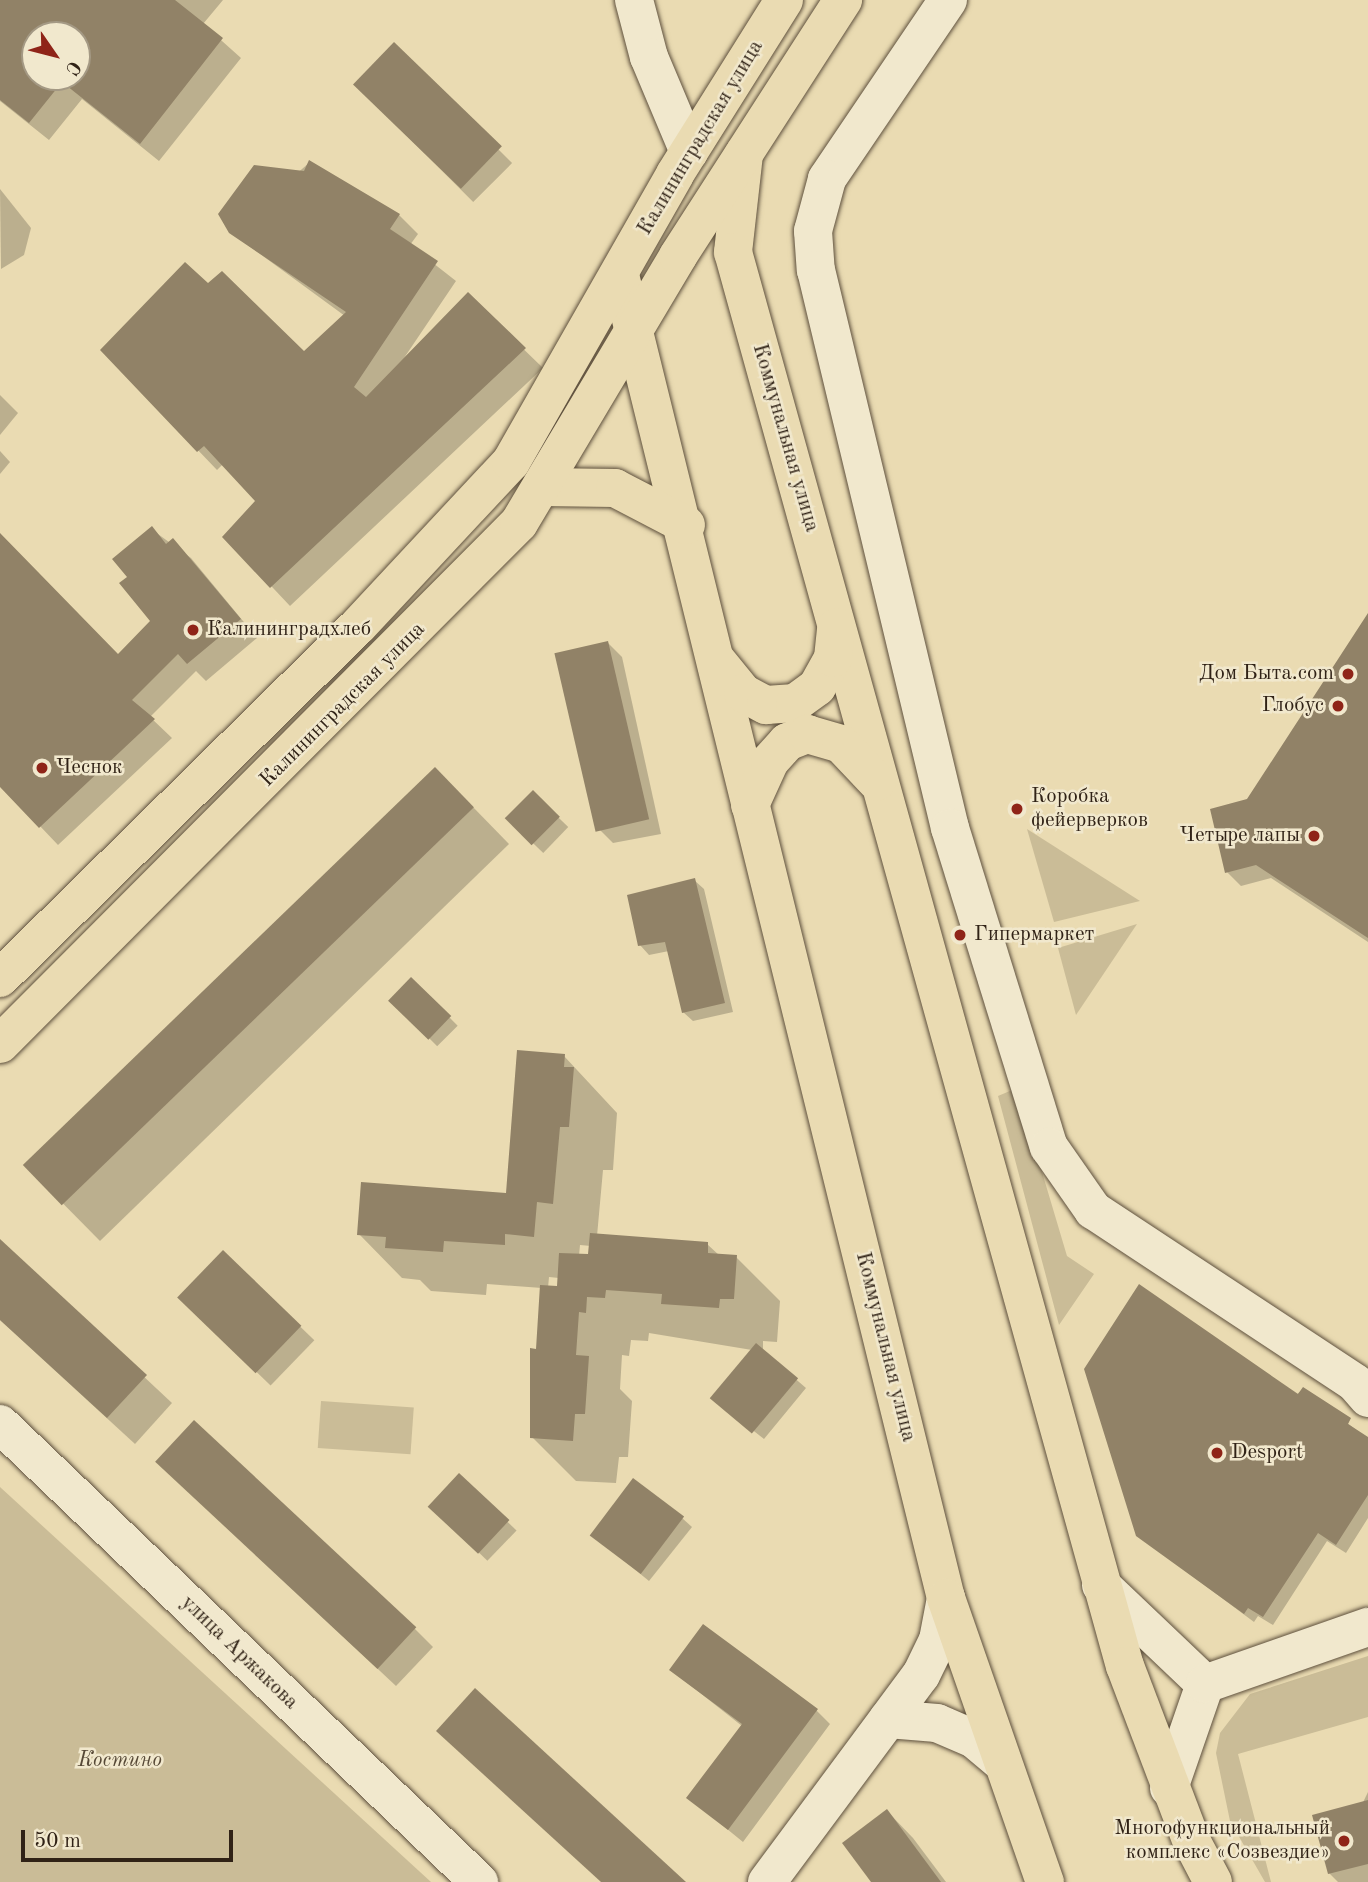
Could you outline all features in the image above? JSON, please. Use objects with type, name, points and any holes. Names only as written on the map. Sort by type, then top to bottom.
[{"type":"main road","name":"Калининградская улица","points":[[0,978],[480,499],[529,437],[621,279],[689,152],[784,0]]},
{"type":"main road","name":"Калининградская улица","points":[[0,1044],[466,581],[542,486],[678,256],[843,0]]},
{"type":"main road","name":"Калининградская улица","points":[[621,279],[678,256],[733,252],[744,154]]},
{"type":"main road","name":"Коммунальная улица","points":[[733,252],[837,624],[878,784],[954,1034],[1101,1585],[1169,1788],[1213,1882]]},
{"type":"main road","points":[[621,279],[635,326]]},
{"type":"main road","name":"Коммунальная улица","points":[[635,326],[686,526],[713,656],[946,1598],[999,1760],[1045,1882]]},
{"type":"main road","points":[[542,486],[615,488],[686,526]]},
{"type":"main road","name":"Коммунальная улица","points":[[713,656],[743,693],[766,705],[795,703],[817,687],[833,658],[837,624]]},
{"type":"main road","name":"Коммунальная улица","points":[[750,805],[770,761],[787,742],[807,734],[841,744],[878,784]]},
{"type":"street","points":[[634,0],[649,57],[689,152]]},
{"type":"street","points":[[948,0],[827,179],[813,231],[816,270],[950,828],[1049,1147],[1093,1210],[1355,1383],[1368,1398]]},
{"type":"street","name":"улица Аржакова","points":[[0,1424],[479,1882]]},
{"type":"street","points":[[1101,1585],[1205,1684]]},
{"type":"street","points":[[767,1882],[888,1719],[937,1640],[946,1598]]},
{"type":"street","points":[[1205,1684],[1368,1627]]},
{"type":"street","points":[[1169,1788],[1205,1684]]},
{"type":"street","points":[[888,1719],[937,1723],[974,1739],[999,1760]]},
{"type":"green space","points":[[1027,829],[1140,901],[1054,922]]},
{"type":"green space","points":[[1137,924],[1076,1015],[1058,948]]},
{"type":"green space","points":[[1017,1088],[1067,1256],[1094,1274],[1059,1325],[998,1096]]},
{"type":"green space","points":[[321,1401],[414,1407],[410,1454],[318,1448]]},
{"type":"green space","name":"Костино","points":[[0,1487],[431,1882],[0,1882]]},
{"type":"green space","points":[[1368,1656],[1368,1717],[1238,1754],[1271,1882],[1265,1882],[1230,1821],[1216,1753],[1220,1733],[1250,1694]]},
{"type":"building","points":[[0,0],[175,0],[223,38],[140,144],[73,91],[91,91],[91,21],[21,21],[21,91],[55,91],[29,123],[0,100]]},
{"type":"building","points":[[394,42],[502,146],[461,189],[353,84]]},
{"type":"building","points":[[309,160],[400,214],[390,229],[438,261],[354,387],[366,397],[468,292],[526,348],[270,588],[222,537],[255,501],[204,446],[197,452],[100,350],[185,262],[208,283],[222,271],[304,351],[346,312],[229,233],[218,214],[254,165],[304,171]]},
{"type":"building","points":[[152,526],[166,544],[173,538],[241,619],[187,664],[178,654],[132,700],[155,719],[39,828],[0,787],[0,533],[118,654],[150,621],[119,583],[127,577],[112,559]]},
{"type":"building","name":"Глобус","points":[[1368,613],[1368,938],[1256,865],[1225,873],[1210,809],[1247,799]]},
{"type":"building","points":[[608,641],[649,819],[596,832],[554,653]]},
{"type":"building","points":[[435,767],[474,807],[62,1205],[23,1165]]},
{"type":"building","points":[[533,790],[560,817],[532,845],[505,818]]},
{"type":"building","points":[[695,878],[725,1003],[682,1013],[665,942],[638,946],[627,895]]},
{"type":"building","points":[[411,977],[451,1016],[428,1040],[388,1001]]},
{"type":"building","points":[[517,1050],[565,1054],[564,1067],[574,1067],[569,1127],[560,1127],[553,1204],[537,1202],[534,1237],[505,1234],[505,1245],[444,1241],[443,1252],[385,1248],[386,1237],[357,1235],[361,1182],[506,1193]]},
{"type":"building","points":[[590,1233],[708,1242],[708,1253],[737,1255],[734,1299],[720,1299],[719,1308],[661,1304],[662,1294],[606,1290],[605,1298],[587,1297],[586,1313],[579,1312],[576,1355],[589,1356],[585,1414],[575,1414],[573,1441],[530,1438],[530,1348],[536,1349],[540,1285],[557,1286],[559,1253],[588,1254]]},
{"type":"building","points":[[0,1239],[147,1375],[107,1418],[0,1320]]},
{"type":"building","points":[[223,1250],[301,1326],[256,1373],[177,1297]]},
{"type":"building","points":[[1139,1284],[1298,1394],[1303,1387],[1351,1418],[1348,1424],[1368,1437],[1368,1495],[1336,1545],[1318,1533],[1263,1617],[1248,1608],[1244,1614],[1136,1536],[1084,1369]]},
{"type":"building","points":[[756,1343],[798,1378],[752,1434],[710,1398]]},
{"type":"building","points":[[194,1420],[416,1627],[377,1669],[155,1462]]},
{"type":"building","points":[[459,1473],[509,1520],[478,1554],[428,1507]]},
{"type":"building","points":[[633,1478],[684,1517],[641,1574],[590,1536]]},
{"type":"building","points":[[703,1624],[818,1709],[728,1830],[686,1798],[742,1724],[669,1670]]},
{"type":"building","points":[[475,1688],[686,1882],[601,1882],[436,1731]]},
{"type":"building","name":"Многофункциональный комплекс «Созвездие»","points":[[1368,1800],[1368,1864],[1328,1874],[1312,1815]]},
{"type":"building","points":[[887,1809],[941,1882],[871,1882],[842,1843]]},
{"type":"place","name":"Калининградхлеб","points":[[193,630]]},
{"type":"place","name":"Дом Быта.com","points":[[1348,674]]},
{"type":"place","name":"Глобус","points":[[1338,706]]},
{"type":"place","name":"Чеснок","points":[[42,768]]},
{"type":"place","name":"Коробка фейерверков","points":[[1017,809]]},
{"type":"place","name":"Четыре лапы","points":[[1314,836]]},
{"type":"place","name":"Гипермаркет","points":[[960,935]]},
{"type":"place","name":"Desport","points":[[1217,1453]]},
{"type":"place","name":"Многофункциональный комплекс «Созвездие»","points":[[1344,1841]]}]
